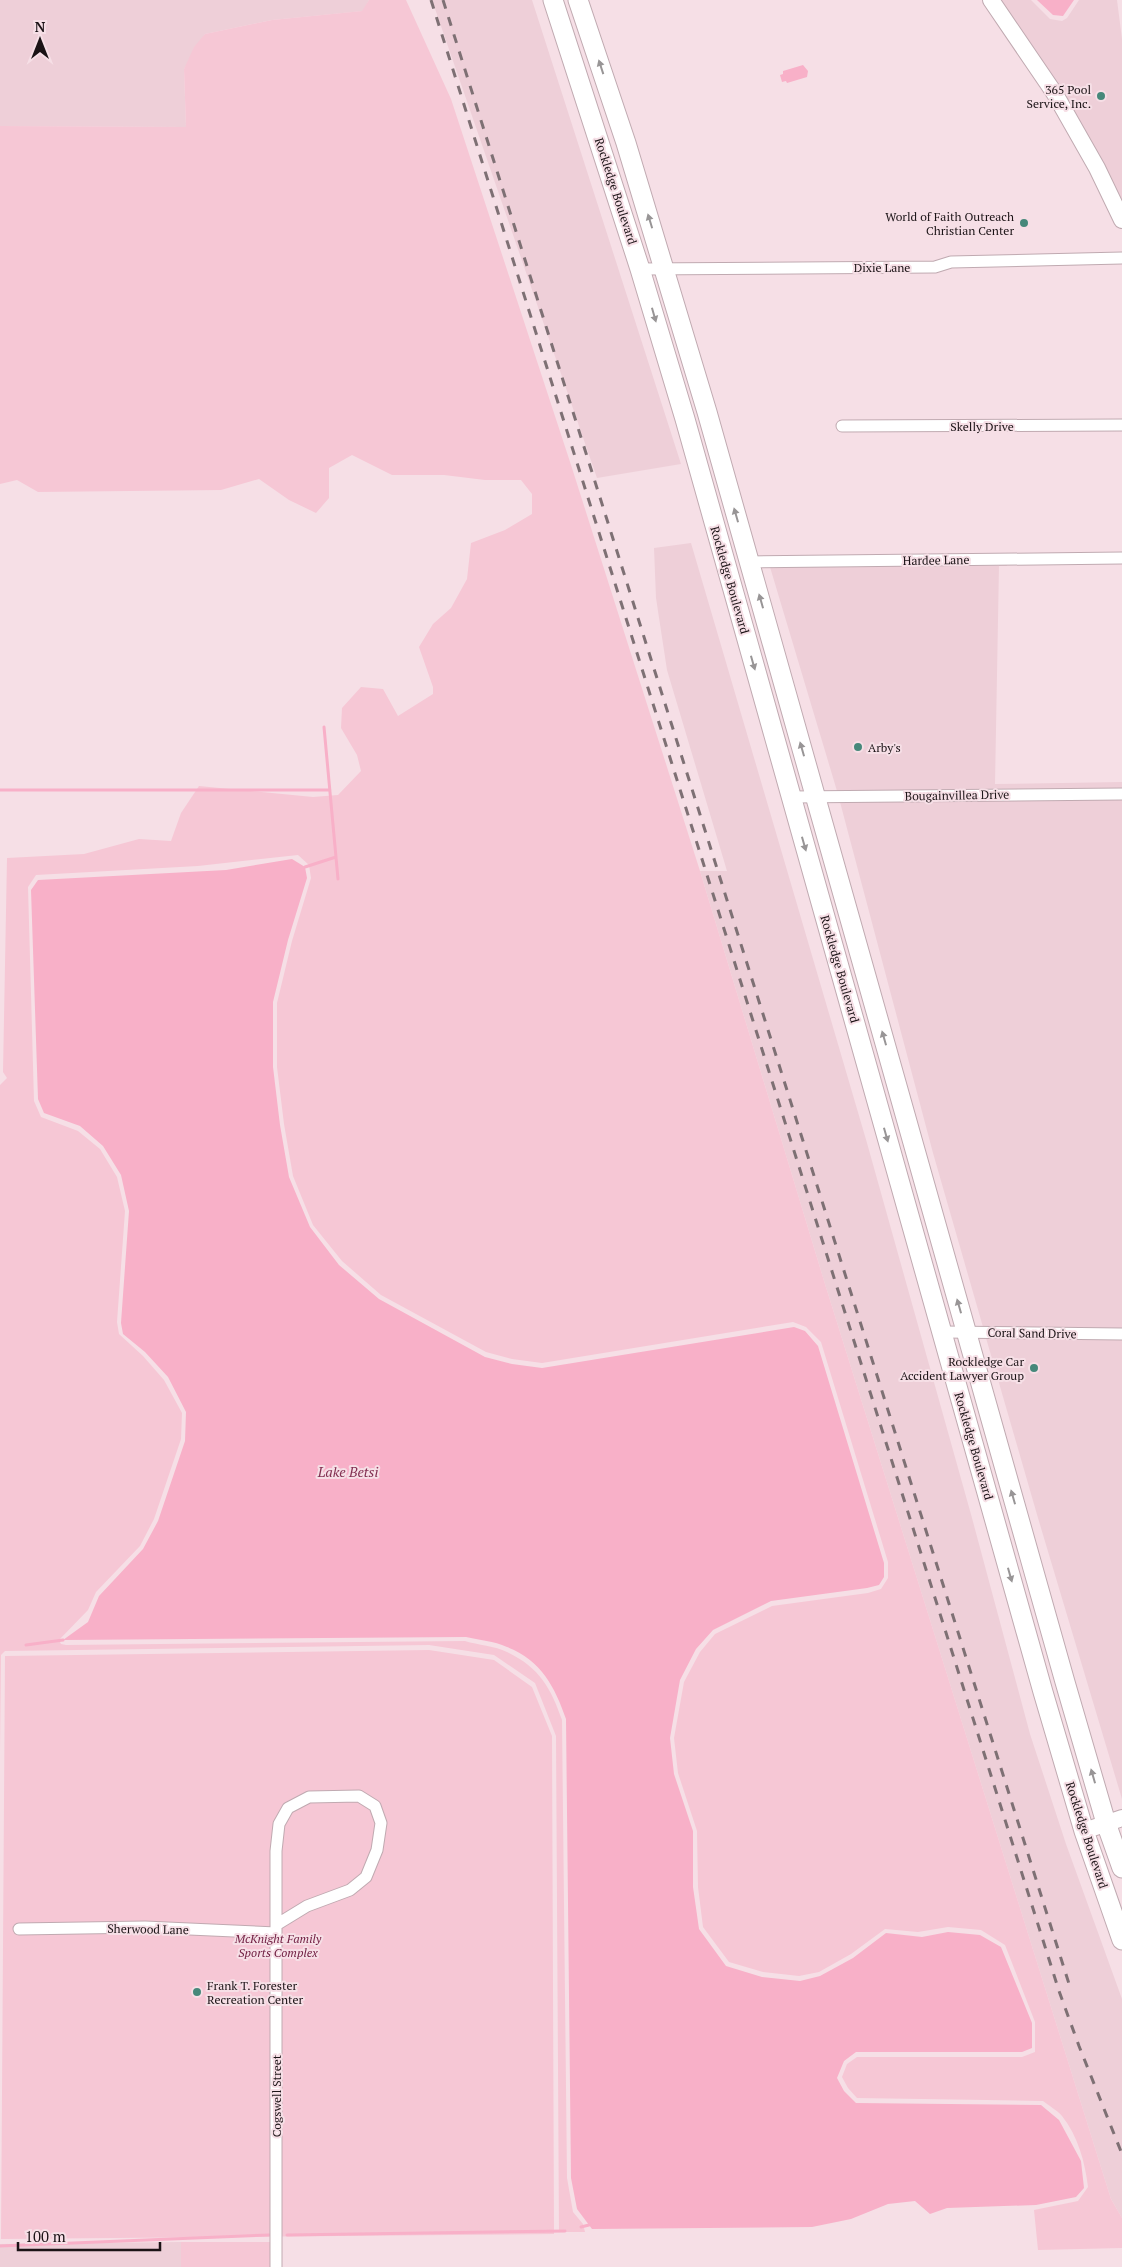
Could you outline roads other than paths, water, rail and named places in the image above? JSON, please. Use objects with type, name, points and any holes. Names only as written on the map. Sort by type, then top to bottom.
[{"type":"main road","name":"Rockledge Boulevard","points":[[553,0],[640,269],[1002,1547],[1084,1831],[1122,1940]]},
{"type":"main road","points":[[565,0],[580,5]]},
{"type":"main road","name":"Rockledge Boulevard","points":[[580,5],[665,268],[750,562],[1023,1533],[1114,1820],[1122,1868]]},
{"type":"main road","points":[[716,532],[735,554],[750,562]]},
{"type":"main road","points":[[859,1038],[875,1057],[892,1069]]},
{"type":"main road","points":[[879,1108],[897,1120],[911,1135]]},
{"type":"main road","points":[[987,1494],[1008,1523],[1023,1533]]},
{"type":"main road","points":[[1002,1547],[1011,1549],[1019,1556],[1036,1577]]},
{"type":"street","points":[[991,0],[1055,94],[1099,171],[1122,220]]},
{"type":"street","name":"Dixie Lane","points":[[640,269],[935,267],[951,262],[1122,258]]},
{"type":"street","name":"Skelly Drive","points":[[842,426],[1122,425]]},
{"type":"street","name":"Hardee Lane","points":[[750,562],[1122,558]]},
{"type":"street","name":"Bougainvillea Drive","points":[[791,797],[1122,794]]},
{"type":"street","name":"Coral Sand Drive","points":[[942,1332],[1122,1334]]},
{"type":"street","name":"Cogswell Street","points":[[276,1929],[307,1906],[350,1890],[366,1877],[377,1850],[380,1823],[376,1806],[360,1796],[309,1796],[288,1808],[279,1824],[276,1851],[276,1929],[276,2267]]},
{"type":"street","points":[[1084,1831],[1114,1820]]},
{"type":"street","name":"Sherwood Lane","points":[[19,1929],[145,1927],[276,1929]]},
{"type":"water","points":[[1037,0],[1074,0],[1063,16],[1053,15]]},
{"type":"water","points":[[803,65],[808,71],[807,77],[787,83],[786,81],[782,82],[780,75],[783,74],[783,71]]},
{"type":"water","name":"Lake Betsi","points":[[292,859],[305,867],[307,878],[288,940],[273,1002],[273,1067],[289,1177],[310,1227],[339,1265],[379,1299],[485,1357],[512,1364],[542,1368],[794,1327],[805,1331],[818,1346],[884,1563],[884,1577],[879,1585],[867,1588],[771,1601],[713,1630],[696,1649],[680,1680],[670,1738],[674,1774],[693,1831],[693,1887],[699,1929],[726,1966],[762,1977],[800,1981],[820,1976],[853,1958],[886,1933],[922,1937],[948,1932],[980,1935],[1001,1947],[1032,2023],[1032,2048],[1022,2052],[856,2052],[844,2061],[837,2078],[844,2091],[856,2103],[1041,2105],[1059,2120],[1081,2161],[1084,2188],[1076,2197],[1036,2205],[947,2208],[930,2214],[915,2201],[888,2204],[851,2219],[812,2227],[592,2229],[577,2209],[571,2178],[566,1719],[557,1696],[538,1667],[529,1659],[507,1647],[466,1637],[63,1640],[88,1622],[99,1596],[143,1549],[158,1521],[185,1441],[186,1412],[168,1377],[145,1352],[123,1334],[121,1323],[129,1211],[121,1175],[103,1146],[80,1126],[44,1113],[38,1099],[31,890],[38,880],[226,870]]},
{"type":"waterway","points":[[324,727],[338,879]]},
{"type":"waterway","points":[[0,790],[330,790]]},
{"type":"waterway","points":[[305,867],[336,857]]},
{"type":"waterway","points":[[26,1645],[63,1640]]},
{"type":"waterway","points":[[581,2227],[589,2225]]},
{"type":"waterway","points":[[287,2235],[565,2231]]},
{"type":"waterway","points":[[0,2246],[269,2235]]},
{"type":"railway","points":[[431,0],[1059,1991],[1122,2154]]},
{"type":"railway","points":[[443,0],[1070,1987]]},
{"type":"place","name":"365 Pool Service, Inc.","points":[[1101,96]]},
{"type":"place","name":"World of Faith Outreach Christian Center","points":[[1024,223]]},
{"type":"place","name":"Arby's","points":[[858,747]]},
{"type":"place","name":"Rockledge Car Accident Lawyer Group","points":[[1034,1368]]},
{"type":"place","name":"Frank T. Forester Recreation Center","points":[[197,1992]]},
{"type":"park label","name":"McKnight Family Sports Complex","points":[[278,1945]]}]
